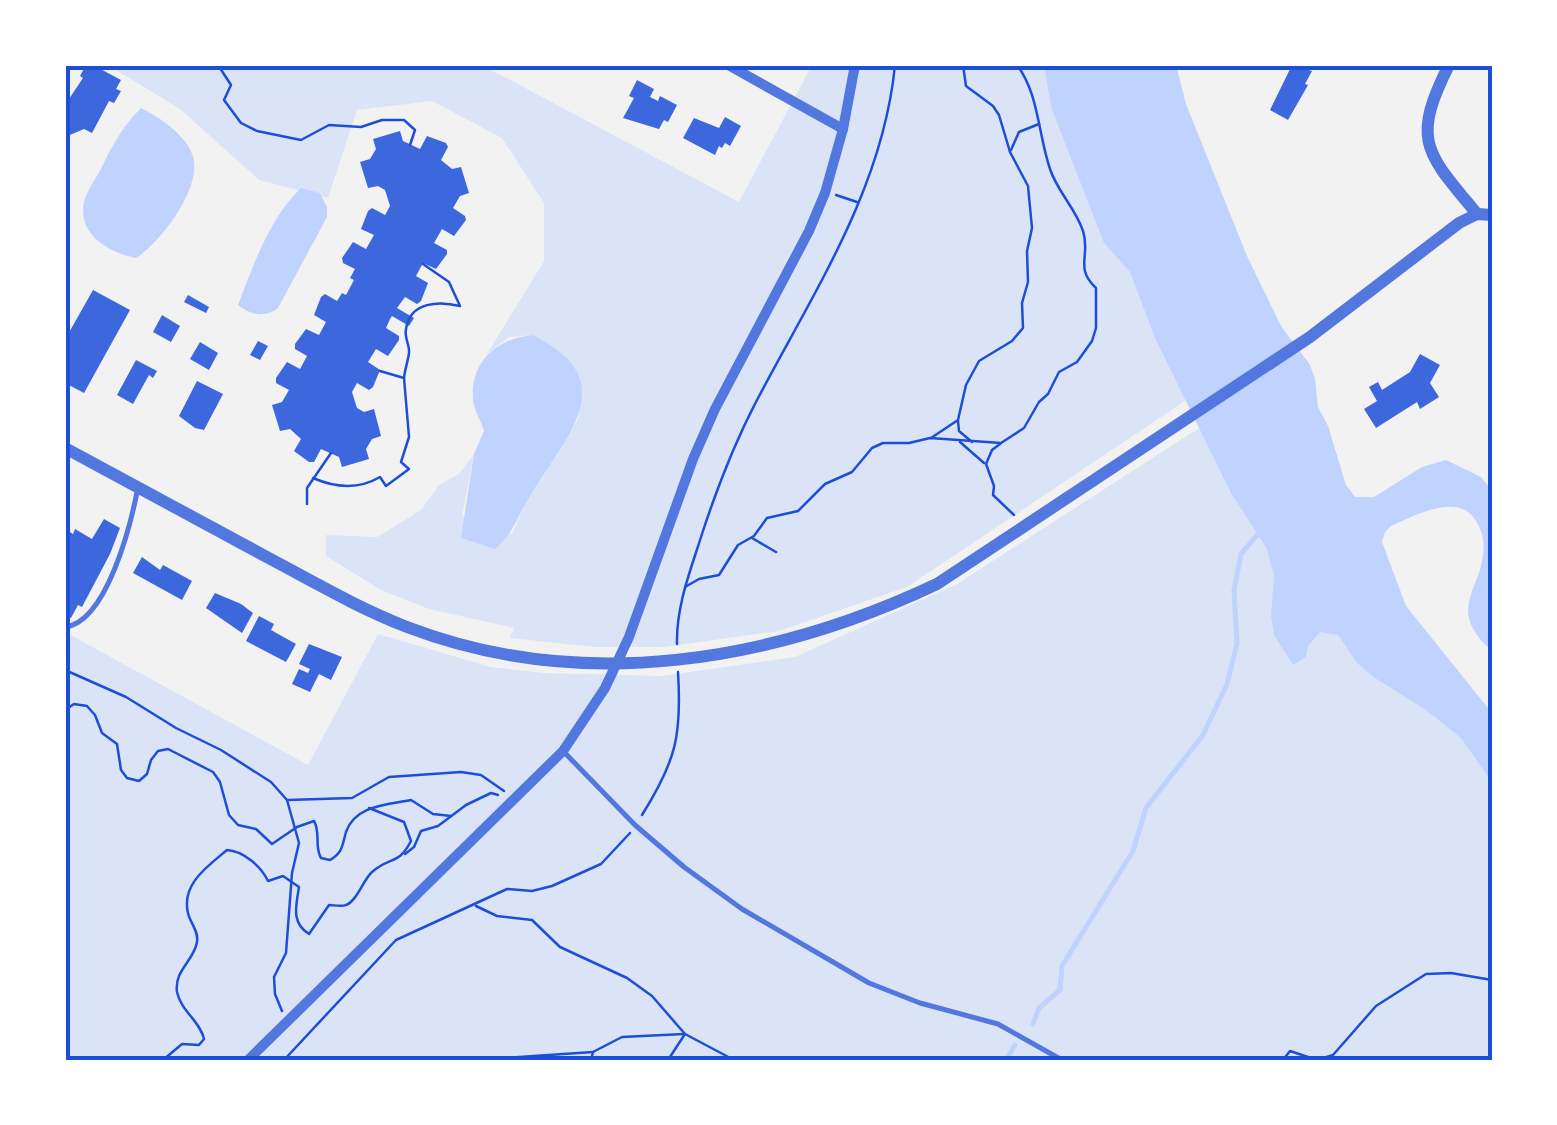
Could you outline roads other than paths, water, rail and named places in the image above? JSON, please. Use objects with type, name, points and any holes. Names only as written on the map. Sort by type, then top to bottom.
[{"type":"street","points":[[728,65],[844,129]]},
{"type":"street","points":[[248,1060],[563,751],[618,663],[692,459],[809,232],[844,129],[855,65]]},
{"type":"street","points":[[65,448],[346,600],[408,628],[493,652],[568,662],[618,663],[678,661],[768,646],[878,612],[937,584],[1310,336],[1460,223],[1485,215],[1428,148],[1429,107],[1448,65]]},
{"type":"lane","points":[[65,627],[80,624],[94,608],[127,540],[138,487]]},
{"type":"lane","points":[[563,751],[635,826],[742,910],[869,983],[920,1003],[998,1024],[1062,1060]]},
{"type":"water","points":[[1044,65],[1176,65],[1186,104],[1247,256],[1281,326],[1310,365],[1318,407],[1346,485],[1355,497],[1374,497],[1422,467],[1446,460],[1481,477],[1492,491],[1492,651],[1476,634],[1469,618],[1469,600],[1484,548],[1479,526],[1468,512],[1448,507],[1424,512],[1391,526],[1382,542],[1406,606],[1492,713],[1492,782],[1461,738],[1357,663],[1338,635],[1320,632],[1308,646],[1306,657],[1293,665],[1274,635],[1274,576],[1267,549],[1231,493],[1155,338],[1130,272],[1104,243],[1051,107]]},
{"type":"water","points":[[141,108],[185,142],[193,157],[194,170],[177,213],[157,240],[136,258],[106,247],[91,233],[83,214],[87,193],[110,151]]},
{"type":"water","points":[[301,188],[320,193],[327,217],[278,308],[263,314],[248,311],[238,305],[256,258],[280,213]]},
{"type":"water","points":[[532,335],[561,353],[577,371],[582,391],[579,411],[511,531],[495,549],[461,538],[474,454],[484,431],[474,404],[473,386],[488,354],[508,341]]},
{"type":"waterway","points":[[1033,1024],[1039,1008],[1060,990],[1062,966],[1133,851],[1146,808],[1203,735],[1227,684],[1237,643],[1234,590],[1241,554],[1263,528]]},
{"type":"waterway","points":[[1006,1060],[1015,1045]]}]
